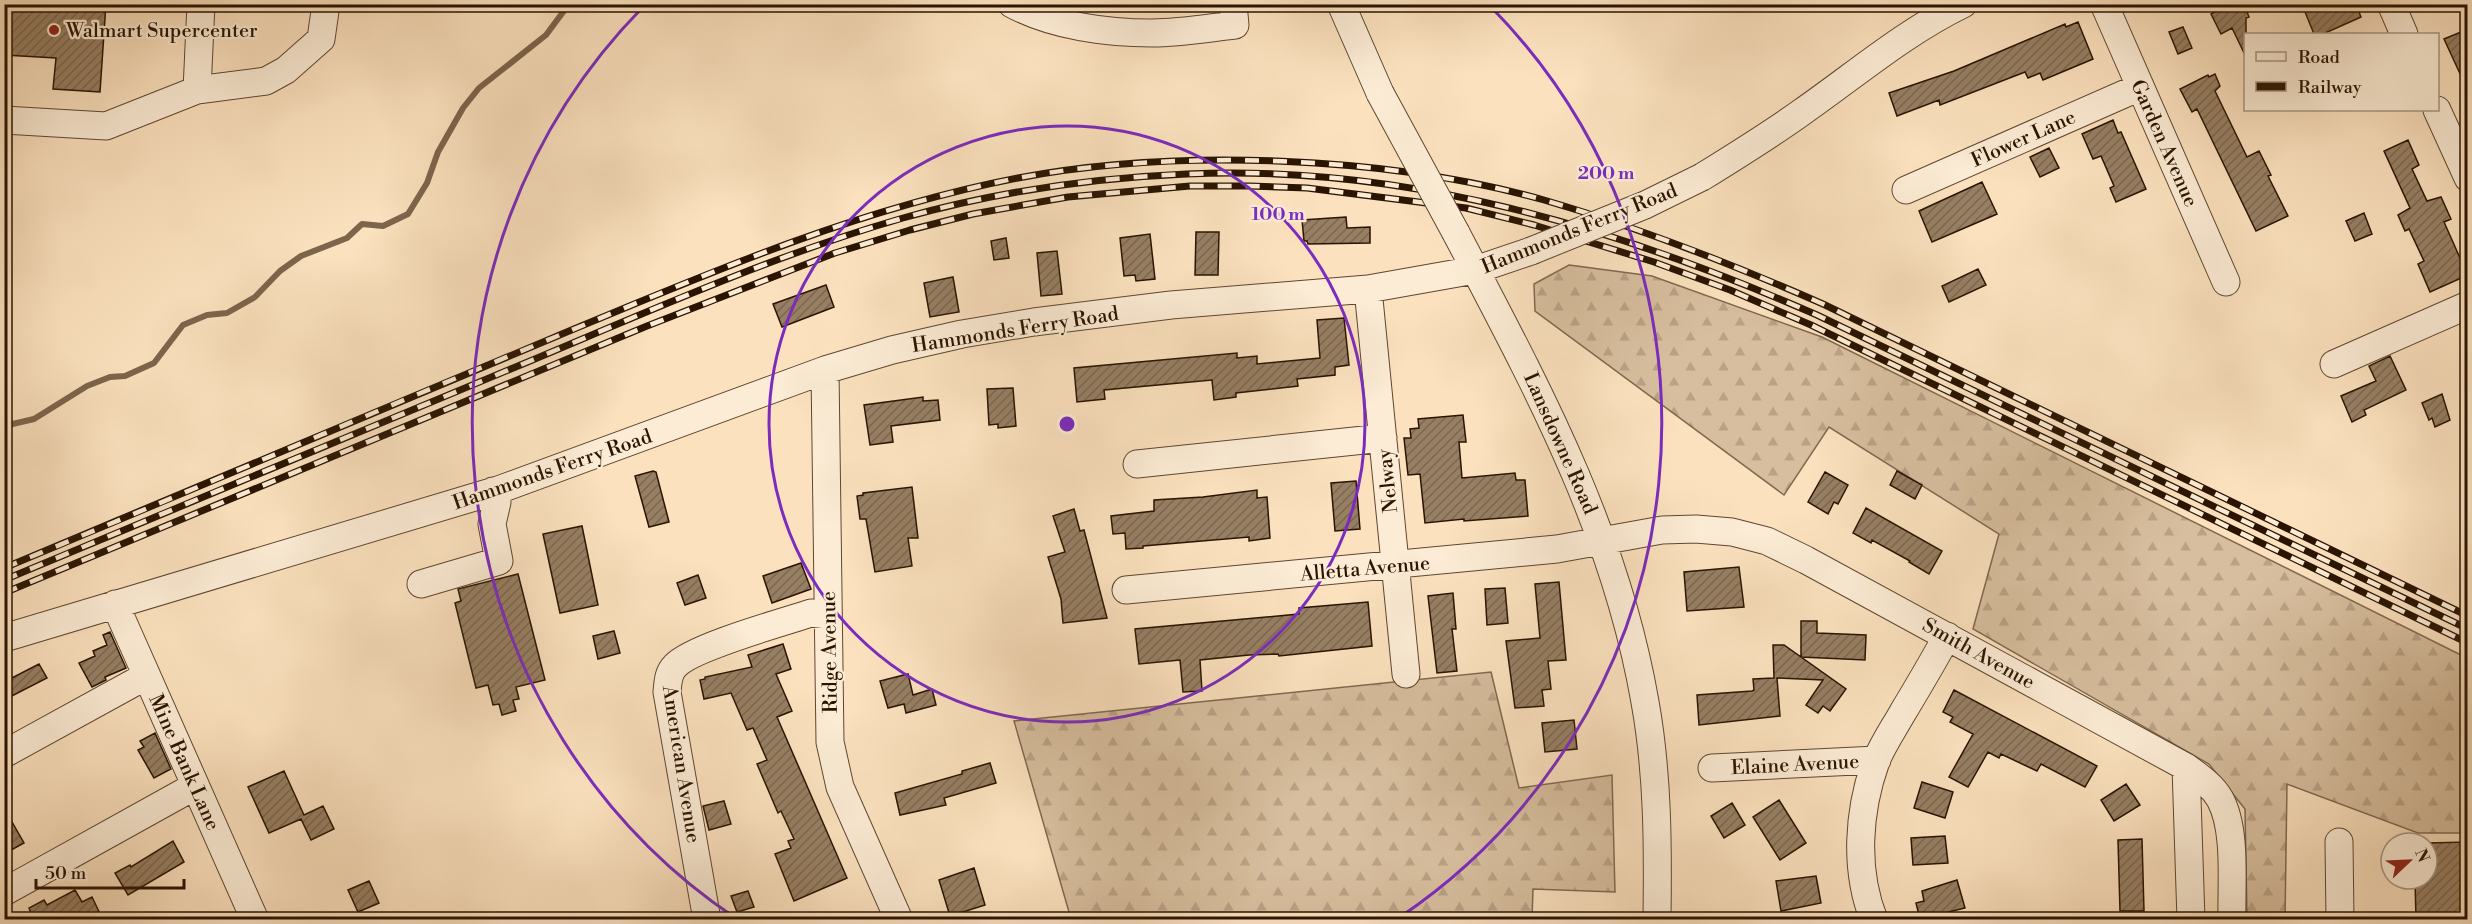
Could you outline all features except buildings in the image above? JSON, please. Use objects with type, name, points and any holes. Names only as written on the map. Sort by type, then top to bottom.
[{"type":"street","points":[[197,90],[201,4]]},
{"type":"street","points":[[4,120],[106,126],[197,90],[266,81],[286,70],[321,39],[326,4]]},
{"type":"street","points":[[1012,4],[1030,14],[1076,27],[1152,33],[1235,25],[1236,6]]},
{"type":"street","name":"Lansdowne Road","points":[[1341,4],[1380,93],[1526,366],[1571,459],[1603,540],[1632,638],[1646,703],[1653,768],[1658,855],[1657,920]]},
{"type":"street","name":"Hammonds Ferry Road","points":[[4,638],[493,491],[825,370],[892,350],[962,334],[1034,322],[1172,305],[1368,289],[1475,270],[1531,251],[1645,205],[1702,177],[1801,113],[1900,41],[1963,4]]},
{"type":"street","name":"Garden Avenue","points":[[2104,4],[2226,282]]},
{"type":"street","points":[[2391,4],[2404,33]]},
{"type":"street","name":"Flower Lane","points":[[1906,190],[2140,87]]},
{"type":"street","points":[[2437,111],[2468,178]]},
{"type":"street","name":"Nelway","points":[[1368,289],[1406,674]]},
{"type":"street","points":[[2334,364],[2468,305]]},
{"type":"street","name":"Ridge Avenue","points":[[825,370],[830,742],[840,787],[899,920]]},
{"type":"street","points":[[1137,464],[1383,438]]},
{"type":"street","points":[[421,584],[499,561],[492,524],[497,502],[493,491]]},
{"type":"street","name":"Smith Avenue","points":[[1603,540],[1662,530],[1696,529],[1732,532],[1767,542],[1947,636],[2186,767],[2208,784],[2220,800],[2227,819],[2230,839],[2232,920]]},
{"type":"street","name":"Alletta Avenue","points":[[1126,590],[1395,566],[1557,549],[1603,540]]},
{"type":"street","name":"Mine Bank Lane","points":[[115,604],[255,920]]},
{"type":"street","name":"American Avenue","points":[[707,920],[667,692],[669,676],[675,665],[699,651],[812,613],[828,615]]},
{"type":"street","points":[[1874,920],[1862,877],[1861,844],[1865,807],[1877,760],[1947,636]]},
{"type":"street","points":[[4,754],[146,676]]},
{"type":"street","name":"Elaine Avenue","points":[[1712,768],[1877,760]]},
{"type":"street","points":[[2186,767],[2191,920]]},
{"type":"street","points":[[4,892],[195,786]]},
{"type":"street","points":[[2338,842],[2340,920]]},
{"type":"green space","points":[[1569,265],[1652,276],[1822,337],[2467,658],[2467,833],[2413,831],[2287,784],[2285,919],[2247,919],[2245,809],[2209,764],[1973,629],[1999,534],[1829,427],[1784,495],[1535,311],[1534,284]]},
{"type":"green space","points":[[1491,672],[1519,788],[1612,775],[1615,892],[1533,889],[1532,919],[1071,919],[1014,721]]},
{"type":"waterway","points":[[4,426],[34,419],[87,386],[110,377],[125,376],[154,363],[183,325],[207,315],[227,313],[255,297],[280,271],[301,256],[347,238],[362,224],[383,226],[408,214],[427,183],[438,152],[463,108],[479,88],[546,35],[569,4]]},
{"type":"railway","points":[[4,568],[668,290],[841,225],[958,191],[1018,178],[1080,169],[1213,160],[1282,161],[1351,166],[1483,185],[1580,211],[1685,248],[1823,304],[2468,616]]},
{"type":"railway","points":[[4,580],[709,286],[854,233],[973,201],[1079,183],[1187,174],[1269,174],[1350,180],[1431,191],[1510,208],[1666,255],[1817,315],[2468,629]]},
{"type":"railway","points":[[4,593],[647,326],[835,253],[973,214],[1068,197],[1190,186],[1249,186],[1307,188],[1466,208],[1534,225],[1654,262],[1730,290],[1811,325],[2468,643]]},
{"type":"place","name":"Walmart Supercenter","points":[[54,30]]}]
